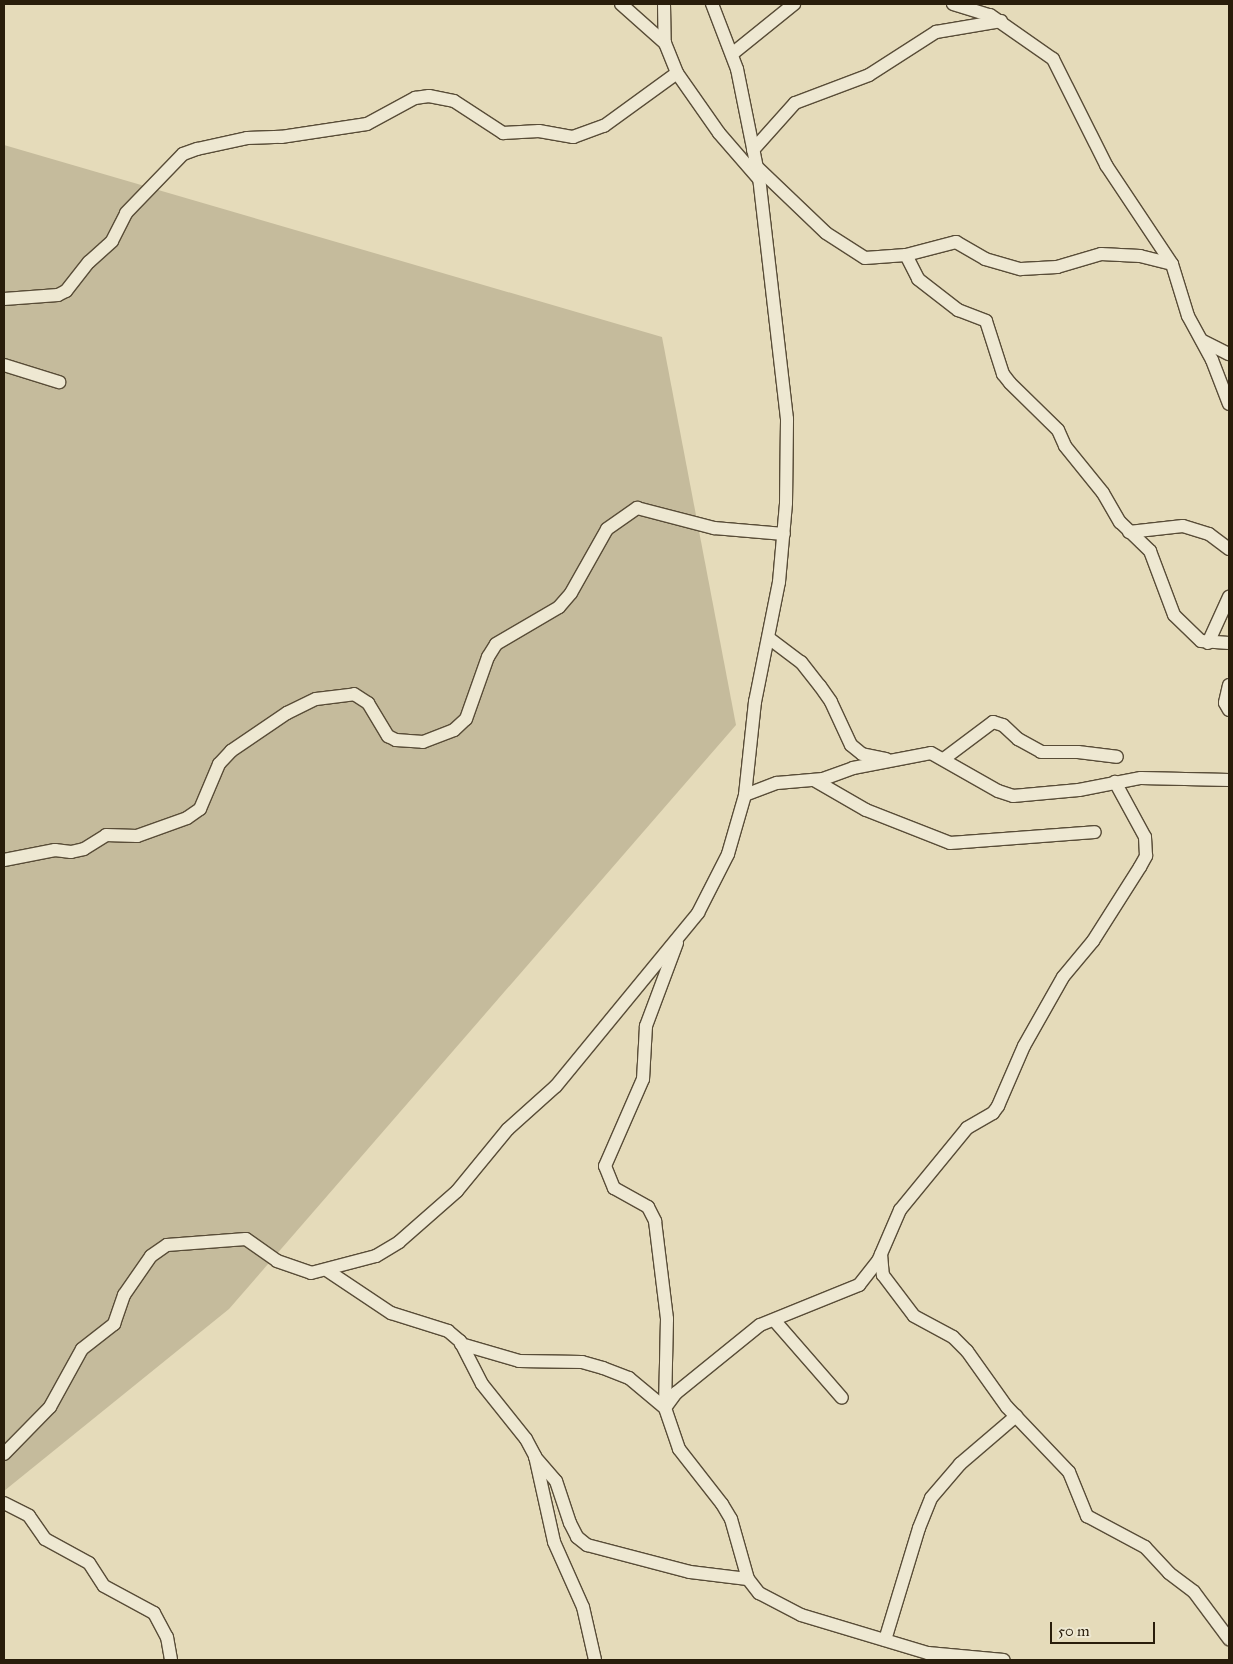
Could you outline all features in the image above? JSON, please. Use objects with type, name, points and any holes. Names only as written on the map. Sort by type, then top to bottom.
[{"type":"street","points":[[621,4],[664,43]]},
{"type":"street","points":[[664,4],[664,43],[677,73],[719,134],[826,233],[852,252],[866,258],[906,255],[956,242],[985,259],[1021,269],[1057,268],[1101,254],[1140,256],[1172,264]]},
{"type":"street","points":[[4,1454],[50,1407],[82,1349],[114,1324],[124,1295],[151,1256],[167,1245],[246,1239],[277,1261],[298,1270],[328,1271],[382,1253],[457,1191],[508,1129],[556,1086],[698,913],[728,854],[745,795],[755,702],[770,639],[784,534],[787,419],[758,172],[732,54],[712,4]]},
{"type":"street","points":[[732,54],[794,4]]},
{"type":"street","points":[[953,4],[1001,21],[1053,59],[1106,164],[1172,264],[1186,311],[1216,370],[1229,404]]},
{"type":"street","points":[[753,150],[795,103],[869,75],[936,32],[1001,21]]},
{"type":"street","points":[[4,299],[58,295],[66,291],[89,262],[112,241],[126,213],[183,154],[197,149],[247,138],[281,137],[367,124],[415,98],[429,96],[454,102],[502,133],[539,131],[573,137],[604,126],[677,73]]},
{"type":"street","points":[[906,255],[918,279],[958,310],[984,318],[1003,374],[1058,430],[1065,446],[1129,532],[1150,552],[1174,615],[1201,641],[1229,643]]},
{"type":"street","points":[[1201,340],[1229,354]]},
{"type":"street","points":[[4,365],[59,382]]},
{"type":"street","points":[[1216,370],[1229,375]]},
{"type":"street","points":[[4,860],[55,850],[71,852],[84,849],[106,835],[142,835],[187,818],[200,809],[219,764],[231,751],[287,713],[316,699],[354,694],[368,703],[388,736],[396,740],[422,742],[454,730],[466,719],[488,657],[496,644],[558,607],[571,594],[607,529],[637,508],[714,528],[784,534]]},
{"type":"street","points":[[1129,532],[1183,526],[1209,534],[1229,549]]},
{"type":"street","points":[[1208,643],[1229,598]]},
{"type":"street","points":[[770,639],[801,662],[820,686],[851,745],[862,754],[891,761]]},
{"type":"street","points":[[1229,684],[1225,703],[1229,710]]},
{"type":"street","points":[[945,758],[993,722],[1003,725],[1018,739],[1041,752],[1078,752],[1116,757]]},
{"type":"street","points":[[745,795],[777,783],[814,780],[931,753],[945,758],[1007,795],[1079,790],[1141,778],[1229,780]]},
{"type":"street","points":[[814,780],[866,810],[950,843],[1095,832]]},
{"type":"street","points":[[665,1408],[676,1393],[749,1332],[859,1285],[881,1254],[900,1210],[967,1128],[993,1113],[998,1106],[1024,1046],[1063,977],[1093,941],[1146,856],[1145,837],[1115,782]]},
{"type":"street","points":[[679,936],[646,1026],[643,1079],[605,1166],[614,1188],[648,1207],[655,1221],[667,1319],[665,1408],[679,1449],[714,1489],[731,1519],[748,1579],[759,1593],[800,1615],[938,1655],[1004,1660]]},
{"type":"street","points":[[881,1254],[883,1275],[914,1316],[953,1337],[979,1365],[1007,1407],[1069,1472],[1087,1516],[1153,1554],[1169,1573],[1194,1592],[1229,1638]]},
{"type":"street","points":[[328,1271],[391,1313],[448,1331],[461,1344],[482,1384],[526,1439],[535,1456],[556,1481],[570,1523],[577,1537],[587,1544],[690,1572],[748,1579]]},
{"type":"street","points":[[774,1320],[842,1398]]},
{"type":"street","points":[[461,1344],[519,1361],[582,1362],[603,1368],[629,1378],[665,1408]]},
{"type":"street","points":[[885,1640],[918,1528],[931,1498],[960,1464],[1016,1416]]},
{"type":"street","points":[[535,1456],[554,1542],[584,1606],[595,1660]]},
{"type":"street","points":[[4,1503],[29,1516],[45,1539],[89,1563],[104,1586],[154,1613],[167,1637],[171,1660]]},
{"type":"shaded area","points":[[4,145],[662,337],[736,725],[229,1309],[4,1491]]}]
